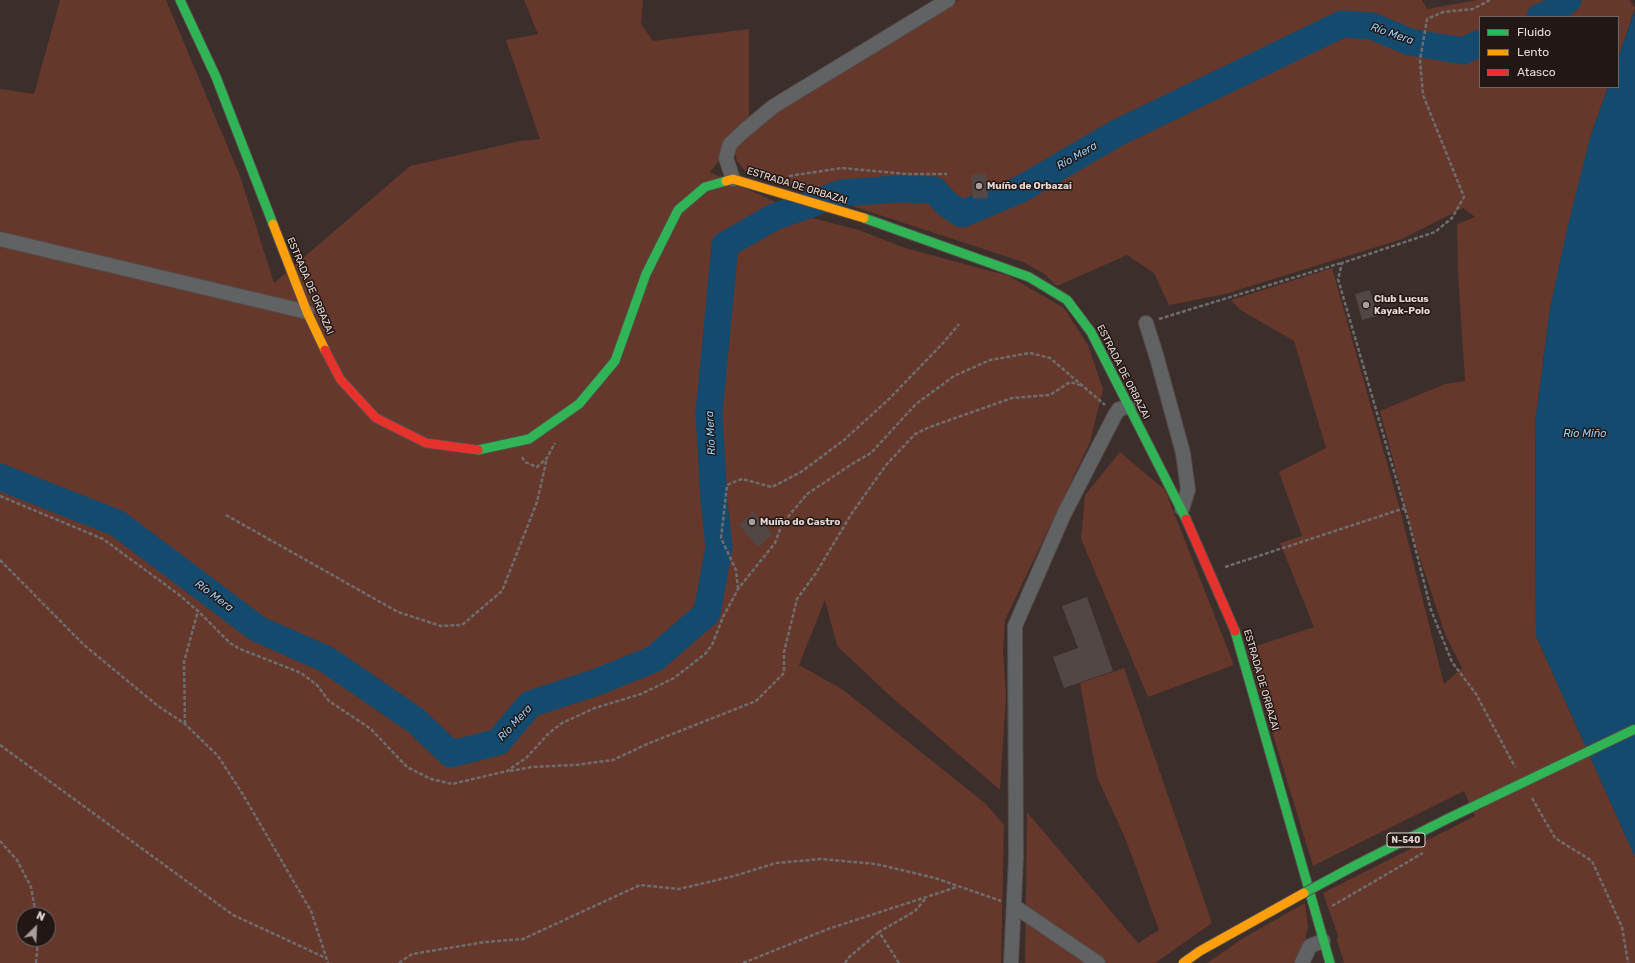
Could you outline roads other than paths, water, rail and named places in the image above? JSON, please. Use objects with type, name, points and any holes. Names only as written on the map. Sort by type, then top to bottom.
[{"type":"main road","name":"ESTRADA DE ORBAZAI","points":[[180,0],[216,77],[307,312],[340,379],[376,418],[426,443],[480,450],[529,439],[579,404],[615,361],[646,274],[678,210],[705,187],[734,179],[797,196],[843,211],[1029,277],[1067,300],[1091,332],[1182,508],[1238,637],[1330,963]]},
{"type":"main road","name":"N-540","points":[[1183,963],[1207,948],[1354,866],[1635,728]]},
{"type":"street","points":[[734,179],[726,158],[730,144],[745,130],[774,106],[948,0]]},
{"type":"street","points":[[0,239],[307,312]]},
{"type":"street","points":[[1146,323],[1183,453],[1188,490],[1182,508]]},
{"type":"street","points":[[1011,963],[1016,858],[1015,626],[1064,514],[1115,415],[1119,409],[1129,407]]},
{"type":"street","points":[[1014,906],[1098,963]]},
{"type":"street","points":[[1302,963],[1310,946],[1323,940]]},
{"type":"water","name":"Río Miño","points":[[1635,10],[1635,857],[1536,636],[1535,424],[1550,308],[1568,225],[1590,138],[1608,88],[1619,88],[1619,55]]},
{"type":"waterway","name":"Río Mera","points":[[1542,16],[1550,13],[1568,0]]},
{"type":"waterway","name":"Río Mera","points":[[0,477],[117,523],[258,629],[326,659],[415,720],[451,754],[498,742],[530,704],[597,682],[654,659],[707,613],[719,547],[714,501],[709,413],[725,245],[774,217],[842,193],[897,189],[934,190],[947,204],[962,214],[1021,189],[1117,133],[1342,24],[1372,26],[1410,42],[1463,51],[1479,43]]},
{"type":"place","name":"Muíño de Orbazai","points":[[979,186]]},
{"type":"place","name":"Club Lucus Kayak-Polo","points":[[1366,305]]},
{"type":"place","name":"Muíño do Castro","points":[[752,522]]}]
